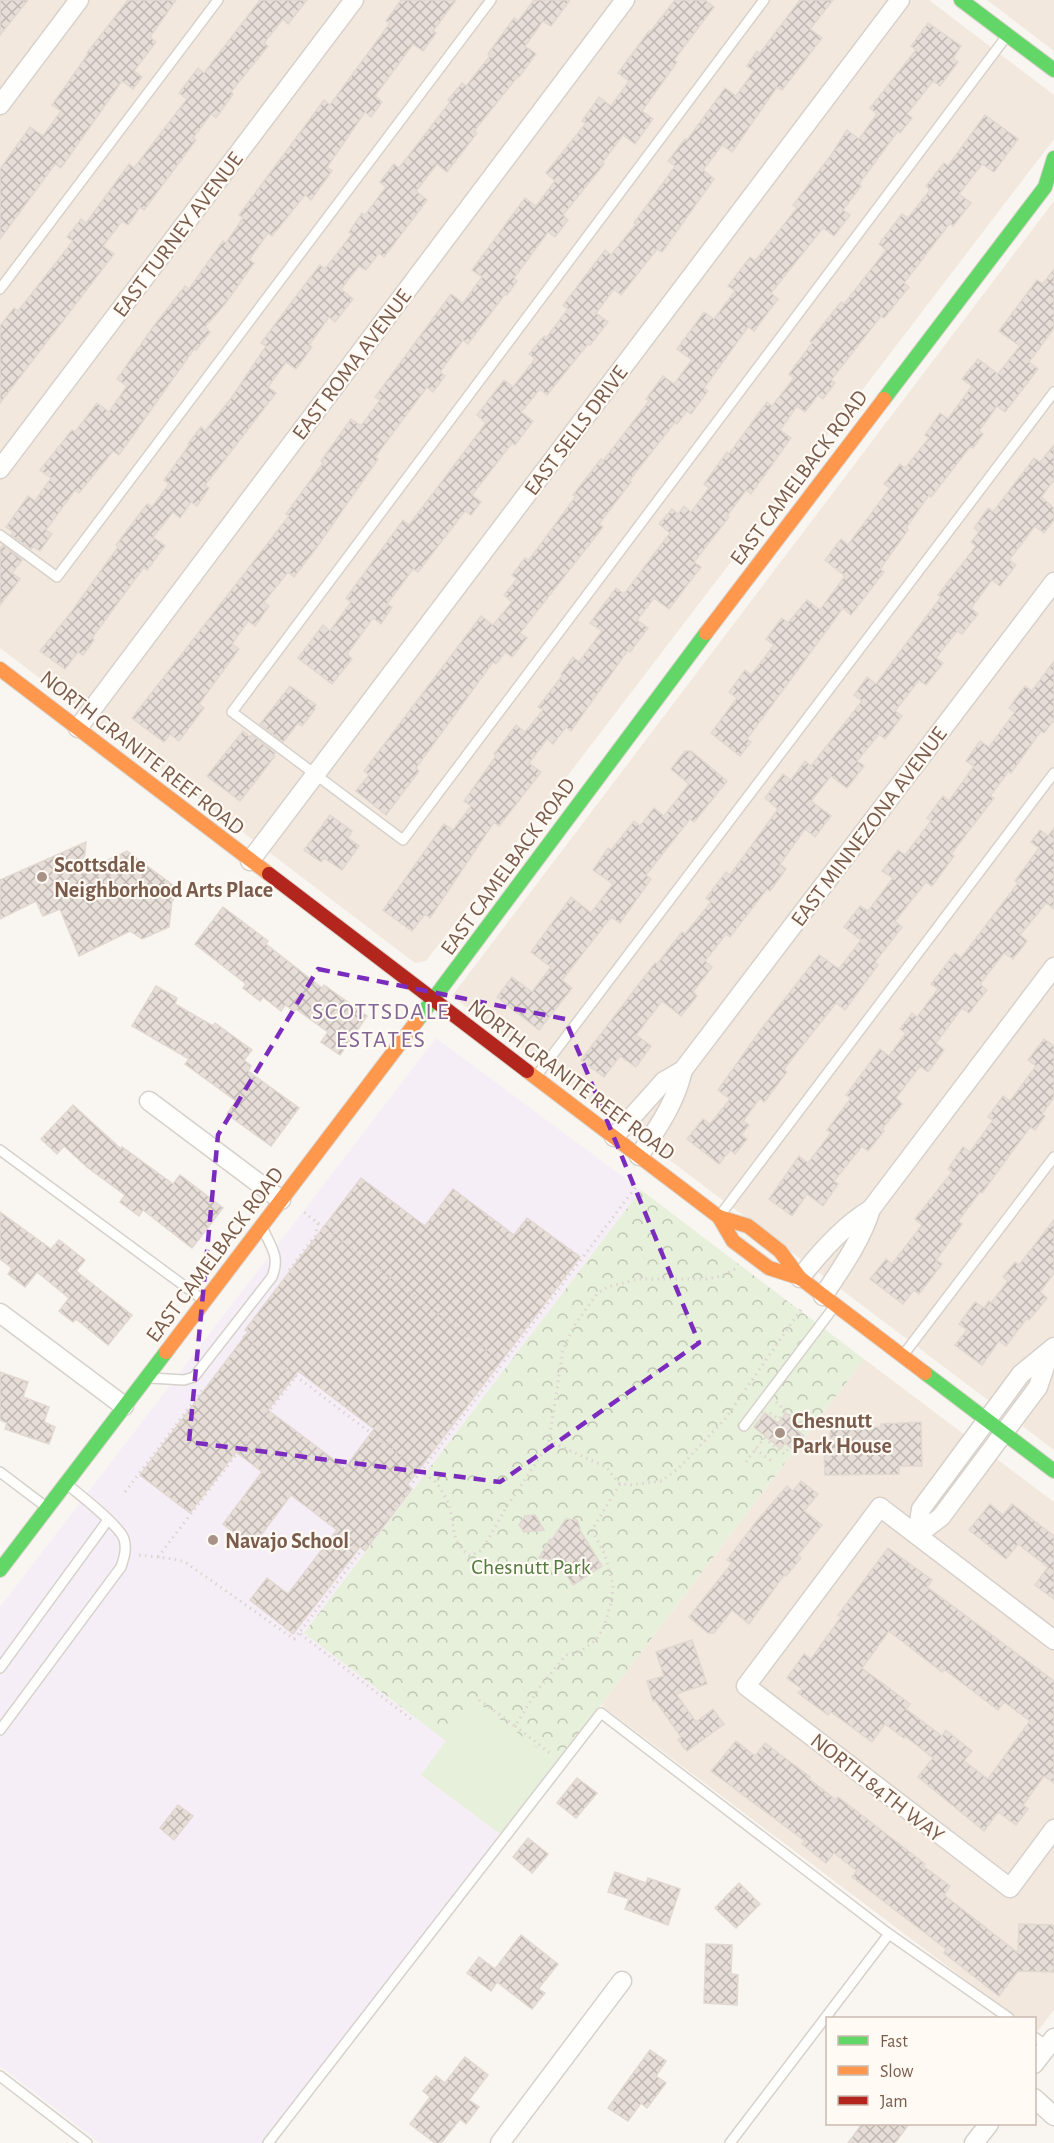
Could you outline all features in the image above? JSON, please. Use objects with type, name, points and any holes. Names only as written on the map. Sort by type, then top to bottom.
[{"type":"main road","points":[[961,0],[1054,70]]},
{"type":"main road","name":"EAST CAMELBACK ROAD","points":[[0,1570],[433,1000],[654,703],[1050,185],[1054,158]]},
{"type":"main road","name":"NORTH GRANITE REEF ROAD","points":[[0,669],[719,1217],[748,1226],[764,1238],[780,1251],[800,1278],[1054,1471]]},
{"type":"main road","name":"NORTH GRANITE REEF ROAD","points":[[719,1217],[733,1241],[769,1268],[800,1278]]},
{"type":"street","points":[[0,105],[79,0]]},
{"type":"street","name":"EAST TURNEY AVENUE","points":[[0,469],[354,0]]},
{"type":"street","name":"EAST ROMA AVENUE","points":[[78,728],[625,0]]},
{"type":"street","name":"EAST SELLS DRIVE","points":[[250,861],[900,0]]},
{"type":"street","name":"EAST MINNEZONA AVENUE","points":[[614,1137],[664,1082],[683,1070],[1054,582]]},
{"type":"street","points":[[800,1278],[849,1225],[871,1209],[1054,967]]},
{"type":"street","name":"EAST MINNEZONA AVENUE","points":[[639,1156],[658,1128],[677,1093],[683,1070]]},
{"type":"street","points":[[149,1101],[281,1200]]},
{"type":"street","points":[[829,1301],[842,1268],[866,1226],[871,1209]]},
{"type":"street","points":[[0,1313],[124,1406]]},
{"type":"street","points":[[917,1535],[921,1509],[945,1476],[1021,1374],[1052,1350]]},
{"type":"street","points":[[917,1535],[940,1517],[1038,1387],[1052,1350]]},
{"type":"street","points":[[945,1476],[962,1488]]},
{"type":"street","name":"NORTH 84TH WAY","points":[[917,1535],[880,1507],[746,1686],[1010,1888],[1054,1829]]},
{"type":"street","points":[[917,1535],[1054,1640]]},
{"type":"street","points":[[500,2143],[622,1981]]},
{"type":"street","points":[[1036,2062],[1046,2040]]},
{"type":"street","points":[[1036,2099],[1054,2116]]},
{"type":"street","points":[[974,2143],[988,2125]]},
{"type":"lane","points":[[0,289],[218,0]]},
{"type":"lane","points":[[0,535],[57,577],[491,0]]},
{"type":"lane","points":[[764,0],[232,712],[403,840],[1008,35]]},
{"type":"lane","points":[[536,1078],[1054,392]]},
{"type":"lane","points":[[719,1217],[1054,773]]},
{"type":"lane","points":[[0,1150],[204,1300]]},
{"type":"lane","points":[[903,1356],[1054,1157]]},
{"type":"lane","points":[[146,1378],[183,1380],[194,1377],[272,1276],[277,1265],[276,1258],[261,1226]]},
{"type":"lane","points":[[744,1426],[829,1301]]},
{"type":"lane","points":[[0,1472],[47,1507]]},
{"type":"lane","points":[[0,1730],[121,1567],[125,1554],[123,1537],[108,1520],[66,1483]]},
{"type":"lane","points":[[0,1668],[108,1520]]},
{"type":"lane","points":[[268,2143],[601,1713],[889,1934],[1006,2017]]},
{"type":"lane","points":[[730,2143],[889,1934]]},
{"type":"lane","points":[[0,2076],[87,2143]]},
{"type":"path","points":[[139,1555],[185,1562],[294,1639],[638,1184]]},
{"type":"path","points":[[318,1223],[503,1363]]},
{"type":"path","points":[[243,1336],[422,1470],[437,1484],[450,1507],[455,1538],[460,1549],[470,1556],[482,1550],[507,1506],[550,1442],[563,1350],[574,1326],[597,1294],[607,1287],[639,1280],[706,1279],[722,1276],[739,1267]]},
{"type":"path","points":[[550,1442],[606,1467],[619,1483],[630,1485],[662,1481],[681,1467],[725,1419],[802,1308]]},
{"type":"path","points":[[158,1557],[296,1376]]},
{"type":"path","points":[[773,1400],[799,1424]]},
{"type":"path","points":[[746,1462],[764,1438],[784,1454],[789,1448]]},
{"type":"path","points":[[755,1449],[773,1462]]},
{"type":"path","points":[[515,1726],[539,1688],[566,1655],[581,1651],[596,1640],[604,1627],[612,1599],[613,1584],[605,1555],[592,1530],[620,1483]]},
{"type":"path","points":[[299,1633],[411,1719]]},
{"type":"path","points":[[479,1700],[557,1758]]},
{"type":"highlighted area","points":[[318,969],[565,1019],[699,1343],[500,1482],[189,1442],[218,1135]]},
{"type":"shaded area","points":[[0,0],[929,0],[1054,95],[1054,139],[426,961],[415,963],[0,648]]},
{"type":"shaded area","points":[[987,0],[1054,0],[1054,51]]},
{"type":"shaded area","points":[[1054,201],[1054,1450],[452,996]]},
{"type":"shaded area","name":"Navajo School","points":[[436,1038],[641,1190],[304,1633],[446,1741],[421,1775],[502,1835],[269,2143],[100,2143],[0,2066],[0,1607]]},
{"type":"shaded area","points":[[864,1359],[1054,1502],[1054,2010],[1036,2033],[1036,2017],[1015,2017],[601,1705]]},
{"type":"green space","name":"Chesnutt Park","points":[[641,1190],[864,1359],[502,1835],[421,1775],[446,1741],[304,1633]]},
{"type":"green space","points":[[476,1701],[557,1763],[502,1835],[421,1775]]},
{"type":"building","points":[[0,0],[28,0],[0,35]]},
{"type":"building","points":[[128,0],[176,0],[150,37],[156,42],[134,71],[142,77],[133,89],[122,81],[61,168],[55,164],[0,239],[0,169],[30,127],[43,136],[61,111],[52,105],[87,53]]},
{"type":"building","points":[[260,0],[307,0],[288,24],[283,19],[264,43],[268,46],[231,92],[233,94],[216,118],[211,114],[193,138],[196,140],[144,210],[140,207],[128,225],[122,221],[103,246],[114,254],[0,403],[0,326],[14,308],[18,311],[73,241],[67,237],[81,219],[86,223],[129,164],[134,168],[187,99],[179,93],[198,68],[204,73]]},
{"type":"building","points":[[401,0],[456,0],[433,31],[436,33],[423,51],[413,44],[375,96],[382,102],[371,117],[365,112],[327,167],[332,171],[311,200],[305,195],[272,236],[268,233],[249,260],[254,263],[225,304],[205,327],[210,332],[196,350],[194,349],[119,455],[113,451],[79,493],[75,490],[46,530],[52,534],[40,551],[33,546],[31,549],[11,535],[13,532],[6,527],[28,496],[35,501],[51,478],[40,470],[72,430],[75,432],[97,403],[109,412],[127,386],[117,379],[153,327],[185,286],[189,289],[223,241],[226,243],[243,218],[239,215],[324,100],[330,105],[390,23],[386,21]]},
{"type":"building","points":[[534,0],[570,0],[551,26],[543,21],[525,46],[536,54],[474,131],[477,133],[447,172],[437,164],[416,191],[427,200],[384,257],[379,253],[366,270],[359,266],[341,289],[353,299],[335,322],[329,317],[309,345],[312,347],[296,369],[286,362],[268,387],[276,393],[205,485],[209,488],[197,506],[191,502],[180,518],[173,512],[153,537],[165,546],[147,570],[144,567],[92,638],[94,640],[83,655],[78,652],[65,669],[40,651],[72,611],[118,547],[116,545],[147,504],[152,507],[169,484],[164,480],[188,444],[201,427],[205,431],[232,397],[266,346],[261,343],[320,265],[325,269],[352,234],[349,232],[362,213],[365,215],[386,187],[380,182],[394,164],[399,168],[450,102],[448,100],[462,83],[466,86],[490,56],[488,54],[514,18],[518,21]]},
{"type":"building","points":[[675,0],[705,0],[714,7],[674,60],[677,62],[642,111],[653,119],[635,144],[623,135],[602,163],[604,164],[563,215],[568,220],[555,237],[548,232],[514,278],[517,281],[507,295],[505,294],[468,344],[463,340],[440,372],[445,376],[433,392],[427,387],[375,457],[378,459],[294,577],[288,572],[264,602],[269,606],[255,626],[248,621],[232,644],[239,649],[199,704],[204,708],[179,741],[170,734],[164,742],[132,718],[289,516],[286,514],[351,419],[361,426],[380,400],[375,397],[451,294],[463,303],[482,277],[472,270],[525,198],[536,206],[555,181],[546,173],[586,123],[582,121],[599,97],[611,106],[629,81],[618,73]]},
{"type":"building","points":[[800,0],[833,0],[810,29],[822,38],[782,90],[777,87],[732,152],[722,145],[703,170],[714,179],[662,252],[657,249],[621,295],[614,289],[596,313],[608,322],[547,395],[540,389],[521,412],[533,421],[515,445],[512,443],[472,495],[481,502],[471,515],[465,511],[418,572],[413,569],[387,604],[392,607],[381,624],[373,618],[347,654],[352,659],[332,684],[298,658],[323,625],[330,631],[351,602],[346,598],[403,520],[409,525],[486,423],[477,415],[504,380],[513,387],[535,359],[529,354],[544,336],[546,338],[568,309],[563,305],[605,250],[611,255],[636,224],[634,223],[675,166],[668,161],[685,139],[687,140],[725,88],[736,96],[754,71],[747,66],[757,51],[760,53]]},
{"type":"building","points":[[928,23],[961,46],[953,58],[958,62],[940,86],[933,81],[907,114],[912,118],[900,133],[898,131],[859,184],[861,186],[843,210],[850,215],[834,236],[823,228],[771,293],[778,299],[754,331],[748,327],[704,388],[708,391],[691,414],[687,411],[677,424],[675,422],[629,481],[631,482],[599,524],[603,527],[520,633],[527,638],[512,657],[505,652],[496,664],[493,662],[416,768],[419,771],[386,815],[356,791],[369,775],[364,771],[481,616],[493,625],[512,602],[504,595],[517,579],[512,575],[525,558],[529,560],[576,496],[573,495],[601,459],[603,461],[649,401],[646,399],[663,376],[674,384],[692,360],[677,349],[704,312],[714,319],[735,291],[728,286],[750,257],[755,261],[797,208],[793,205],[847,130],[859,139],[877,114],[870,108],[916,50],[911,46]]},
{"type":"building","points":[[985,115],[1018,139],[994,172],[982,164],[959,194],[971,203],[953,226],[950,223],[904,283],[909,287],[884,318],[881,316],[831,380],[835,383],[823,399],[818,395],[805,412],[797,406],[780,430],[791,438],[751,494],[746,490],[727,516],[729,517],[694,562],[701,567],[669,609],[654,598],[637,620],[648,628],[630,652],[628,650],[571,731],[566,727],[553,744],[547,739],[529,763],[541,772],[499,826],[494,822],[430,918],[425,914],[412,931],[383,910],[444,824],[453,830],[471,806],[464,801],[516,725],[525,732],[543,710],[538,707],[562,676],[561,674],[573,657],[579,662],[602,631],[590,623],[616,588],[624,594],[670,533],[659,524],[672,509],[678,514],[684,506],[691,512],[709,488],[704,484],[727,452],[729,454],[767,402],[772,406],[794,378],[789,374],[812,343],[810,341],[841,302],[844,304],[886,250],[879,244],[902,214],[908,218],[930,190],[926,186],[944,163],[948,166]]},
{"type":"building","points":[[1054,269],[1054,328],[1029,362],[1038,369],[1005,412],[997,406],[979,431],[983,434],[973,448],[970,447],[931,497],[929,495],[906,528],[908,530],[880,569],[884,572],[851,615],[843,608],[747,739],[751,742],[740,756],[711,733],[737,698],[729,692],[745,670],[751,675],[774,645],[766,639],[782,618],[788,623],[807,600],[820,610],[845,576],[825,560],[841,539],[848,545],[890,488],[884,484],[900,464],[905,468],[929,438],[925,435],[940,413],[948,419],[972,386],[962,379],[978,359],[998,374],[1020,346],[999,331],[1037,280],[1043,284]]},
{"type":"building","points":[[1054,445],[1054,480],[1041,497],[1054,508],[1054,520],[1044,533],[1035,526],[1009,560],[1016,565],[1000,586],[992,580],[971,608],[978,614],[962,634],[957,631],[936,658],[943,663],[926,685],[919,680],[895,711],[902,716],[885,739],[879,734],[857,761],[864,766],[847,788],[831,776],[811,801],[831,816],[815,837],[805,829],[780,864],[786,869],[770,891],[767,889],[730,937],[726,934],[705,961],[712,967],[693,992],[697,996],[681,1016],[662,1001],[636,1035],[651,1046],[636,1067],[620,1056],[604,1077],[581,1060],[655,963],[657,964],[682,932],[685,934],[711,902],[706,898],[726,872],[730,875],[778,809],[765,798],[783,774],[791,780],[805,761],[811,766],[862,701],[854,695],[867,677],[876,684],[941,597],[938,595],[976,546],[971,542],[979,532],[974,528],[988,508],[993,512],[1034,458],[1040,462]]},
{"type":"building","points":[[3,545],[22,560],[12,573],[20,579],[0,605],[0,548]]},
{"type":"building","points":[[1054,661],[1054,720],[1044,733],[1041,731],[1011,773],[1009,771],[990,796],[994,798],[951,854],[954,856],[932,886],[926,882],[895,921],[902,927],[875,962],[878,965],[845,1010],[836,1003],[784,1069],[787,1072],[764,1102],[760,1098],[743,1121],[749,1125],[741,1135],[747,1139],[735,1154],[730,1150],[719,1164],[687,1139],[703,1119],[710,1124],[730,1099],[718,1090],[762,1028],[819,955],[839,969],[861,940],[844,927],[860,906],[868,911],[893,878],[882,871],[898,850],[905,855],[931,821],[927,818],[943,796],[949,801],[974,766],[966,761],[980,741],[989,747],[1015,712],[1009,708],[1025,686],[1032,691]]},
{"type":"building","points":[[290,686],[316,705],[302,726],[298,723],[283,742],[260,724]]},
{"type":"building","points":[[243,731],[250,737],[252,735],[275,753],[273,755],[275,756],[240,801],[207,776]]},
{"type":"building","points":[[685,751],[691,751],[727,781],[694,822],[690,819],[646,875],[651,879],[620,923],[611,917],[562,980],[572,988],[539,1030],[497,997],[512,977],[532,992],[551,967],[531,952],[571,897],[591,913],[613,884],[593,870],[608,848],[611,850],[634,821],[640,826],[654,808],[664,816],[689,784],[671,769]]},
{"type":"building","points":[[330,815],[352,831],[348,838],[359,846],[342,870],[324,858],[321,862],[304,850]]},
{"type":"building","points":[[1054,828],[1054,909],[1046,903],[1020,935],[1027,941],[1013,959],[1004,953],[980,984],[987,990],[969,1013],[962,1008],[936,1043],[944,1050],[928,1072],[920,1066],[896,1098],[902,1104],[882,1129],[884,1131],[868,1151],[862,1146],[834,1181],[838,1184],[823,1206],[807,1194],[792,1216],[769,1199],[799,1156],[808,1163],[831,1133],[827,1130],[851,1098],[846,1095],[880,1049],[889,1056],[906,1033],[900,1029],[912,1013],[917,1017],[938,989],[931,984],[955,953],[961,958],[1018,883],[1015,881],[1039,848],[1031,842],[1040,830],[1048,836]]},
{"type":"building","points":[[86,842],[83,872],[127,851],[181,891],[172,901],[169,927],[142,939],[130,931],[79,956],[60,909],[43,916],[36,901],[0,919],[0,880]]},
{"type":"building","points":[[223,907],[268,941],[266,944],[322,988],[324,985],[367,1016],[340,1055],[321,1042],[328,1032],[296,1009],[294,1011],[285,1005],[281,1011],[263,997],[260,1001],[243,988],[246,984],[195,944]]},
{"type":"building","points":[[156,986],[177,998],[175,1004],[213,1026],[215,1023],[252,1050],[244,1060],[251,1066],[248,1071],[299,1108],[271,1146],[227,1114],[236,1101],[185,1064],[189,1059],[132,1026]]},
{"type":"building","points":[[1044,1039],[1054,1046],[1054,1097],[1042,1114],[1045,1116],[1035,1130],[1030,1127],[982,1193],[980,1192],[958,1221],[962,1224],[936,1260],[942,1264],[919,1294],[914,1290],[903,1304],[870,1279],[886,1259],[892,1264],[922,1225],[915,1219],[952,1172],[948,1169],[963,1147],[970,1152],[993,1120],[988,1117],[1003,1096],[1010,1101],[1036,1066],[1028,1060]]},
{"type":"building","points":[[73,1105],[121,1149],[122,1147],[173,1184],[180,1175],[223,1208],[192,1248],[143,1210],[139,1216],[120,1202],[125,1195],[88,1168],[64,1146],[57,1154],[41,1139]]},
{"type":"building","points":[[361,1178],[425,1226],[453,1189],[514,1235],[527,1218],[580,1257],[407,1485],[412,1489],[365,1551],[360,1547],[293,1634],[250,1600],[267,1578],[288,1594],[337,1530],[291,1495],[252,1547],[223,1524],[262,1472],[236,1452],[190,1513],[140,1475],[248,1332],[245,1330]],"holes":[[[298,1371],[374,1429],[345,1468],[268,1410]]]},
{"type":"building","points":[[0,1212],[51,1249],[59,1240],[85,1260],[76,1271],[132,1315],[108,1345],[76,1319],[73,1322],[59,1311],[69,1298],[37,1272],[25,1287],[8,1274],[12,1268],[0,1259]]},
{"type":"building","points":[[1054,1220],[1054,1273],[1040,1292],[1047,1298],[1029,1320],[1027,1318],[1006,1346],[999,1341],[982,1365],[955,1345],[967,1330],[959,1324],[975,1302],[984,1308],[989,1301],[991,1303],[1008,1281],[1003,1277],[1015,1262],[1019,1265]]},
{"type":"building","points":[[0,1372],[28,1382],[23,1397],[49,1407],[44,1422],[55,1427],[49,1444],[5,1429],[7,1423],[0,1420]]},
{"type":"building","name":"Chesnutt Park House","points":[[765,1413],[778,1423],[786,1413],[801,1424],[797,1430],[804,1436],[793,1450],[785,1443],[781,1449],[754,1427]]},
{"type":"building","points":[[921,1422],[922,1466],[899,1466],[899,1474],[825,1475],[824,1451],[831,1457],[830,1428],[881,1427],[881,1424]]},
{"type":"building","points":[[801,1481],[818,1494],[804,1511],[822,1525],[798,1555],[801,1558],[786,1576],[784,1575],[749,1624],[732,1610],[714,1633],[708,1633],[689,1617],[732,1563],[727,1560],[756,1522],[787,1486],[793,1491]]},
{"type":"building","points":[[990,1504],[1003,1515],[1012,1504],[1054,1536],[1054,1599],[1035,1585],[1048,1567],[1018,1544],[1006,1559],[969,1530]]},
{"type":"building","points":[[535,1515],[544,1530],[524,1532],[519,1525],[525,1516]]},
{"type":"building","points":[[566,1519],[577,1520],[579,1529],[602,1566],[573,1585],[557,1560],[539,1558]]},
{"type":"building","points":[[888,1548],[932,1580],[927,1587],[1054,1681],[1054,1783],[1044,1776],[1023,1805],[1028,1809],[1016,1825],[998,1812],[984,1831],[918,1777],[933,1758],[905,1736],[904,1738],[885,1724],[872,1742],[831,1712],[828,1715],[798,1693],[802,1689],[787,1678],[804,1654],[811,1659],[841,1617],[838,1615]],"holes":[[[889,1631],[942,1672],[945,1670],[998,1710],[1004,1702],[1030,1721],[988,1779],[964,1761],[972,1751],[946,1730],[942,1736],[906,1709],[910,1704],[862,1668]]]},
{"type":"building","points":[[692,1640],[707,1684],[676,1694],[696,1722],[713,1709],[724,1724],[687,1751],[678,1740],[681,1737],[655,1700],[653,1701],[647,1681],[664,1676],[656,1652]]},
{"type":"building","points":[[736,1741],[755,1756],[765,1743],[836,1800],[838,1797],[925,1864],[923,1866],[950,1886],[944,1895],[1018,1953],[1019,1924],[1054,1925],[1054,1972],[1018,1971],[999,1996],[944,1953],[946,1949],[852,1877],[857,1871],[834,1853],[826,1863],[802,1844],[805,1841],[711,1771]]},
{"type":"building","points":[[577,1778],[597,1793],[576,1818],[557,1803]]},
{"type":"building","points":[[178,1805],[193,1816],[174,1840],[160,1828]]},
{"type":"building","points":[[528,1838],[548,1854],[532,1873],[513,1857]]},
{"type":"building","points":[[615,1872],[646,1883],[648,1878],[680,1889],[668,1925],[625,1909],[629,1899],[608,1892]]},
{"type":"building","points":[[739,1883],[760,1904],[736,1928],[715,1908]]},
{"type":"building","points":[[521,1935],[558,1964],[538,1989],[545,1993],[532,2009],[497,1982],[491,1991],[467,1973],[479,1957],[495,1969]]},
{"type":"building","points":[[706,1944],[732,1945],[731,1974],[738,1975],[737,2005],[704,2003]]},
{"type":"building","points":[[650,2050],[666,2061],[656,2076],[666,2083],[647,2108],[641,2103],[628,2121],[608,2108]]},
{"type":"building","points":[[465,2057],[488,2075],[469,2100],[479,2107],[466,2124],[460,2119],[441,2143],[435,2143],[410,2124],[430,2097],[423,2091],[436,2076],[445,2083]]},
{"type":"building","points":[[861,2125],[908,2125],[895,2143],[848,2143]]},
{"type":"traffic: fast","points":[[961,0],[1054,70]]},
{"type":"traffic: fast","points":[[884,399],[1045,187],[1054,158]]},
{"type":"traffic: fast","points":[[417,1021],[706,633]]},
{"type":"traffic: fast","points":[[0,1570],[166,1352]]},
{"type":"traffic: fast","points":[[925,1373],[1054,1471]]},
{"type":"traffic: slow","points":[[706,633],[884,399]]},
{"type":"traffic: slow","points":[[0,669],[269,874]]},
{"type":"traffic: slow","points":[[166,1352],[417,1021]]},
{"type":"traffic: slow","points":[[527,1071],[719,1217],[748,1226],[780,1251],[800,1278],[925,1373]]},
{"type":"traffic: slow","points":[[719,1217],[733,1241],[769,1268],[800,1278]]},
{"type":"traffic: jam","points":[[269,874],[527,1071]]},
{"type":"place","name":"Scottsdale Neighborhood Arts Place","points":[[42,877]]},
{"type":"place","name":"Chesnutt Park House","points":[[780,1433]]},
{"type":"place","name":"Navajo School","points":[[213,1540]]},
{"type":"district","name":"SCOTTSDALE ESTATES","points":[[381,1025]]}]
